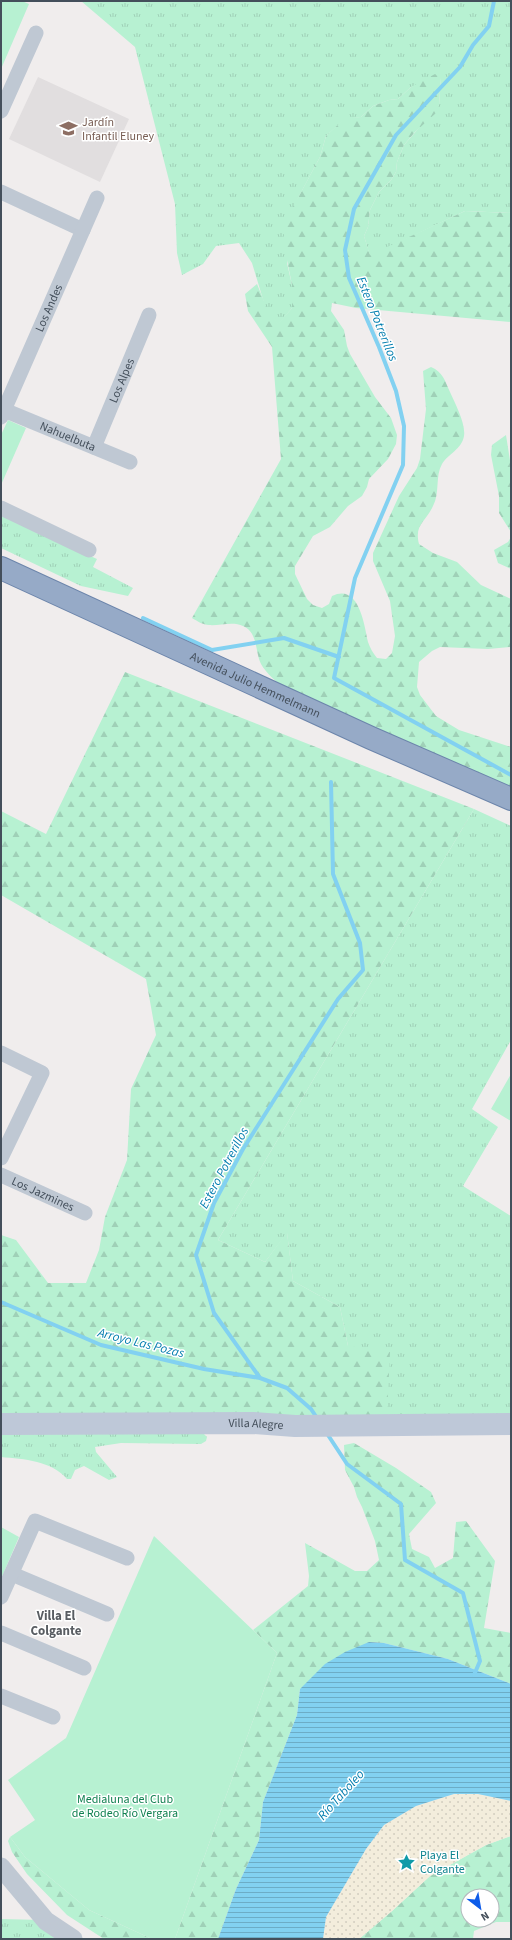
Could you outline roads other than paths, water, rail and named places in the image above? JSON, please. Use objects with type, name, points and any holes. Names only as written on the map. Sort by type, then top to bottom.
[{"type":"highway","name":"Avenida Julio Hemmelmann","points":[[1,568],[371,738],[511,799]]},
{"type":"main road","name":"Villa Alegre","points":[[1,1424],[253,1424],[353,1426],[511,1424]]},
{"type":"street","points":[[1,111],[36,33]]},
{"type":"street","points":[[1,192],[83,230]]},
{"type":"street","name":"Los Andes","points":[[3,413],[97,198]]},
{"type":"street","name":"Los Alpes","points":[[94,447],[149,315]]},
{"type":"street","name":"Nahuelbuta","points":[[3,413],[130,462]]},
{"type":"street","points":[[1,508],[89,550]]},
{"type":"street","points":[[1,1053],[42,1073],[1,1158]]},
{"type":"street","name":"Los Jazmines","points":[[1,1175],[85,1213]]},
{"type":"street","points":[[1,1597],[35,1521],[128,1558]]},
{"type":"street","points":[[12,1574],[107,1614]]},
{"type":"street","points":[[1,1633],[84,1668]]},
{"type":"street","points":[[1,1696],[53,1717]]},
{"type":"street","points":[[1,1867],[46,1921],[73,1939]]},
{"type":"water","name":"Río Taboleo","points":[[369,1642],[384,1643],[448,1659],[511,1684],[511,1801],[478,1794],[454,1794],[416,1806],[384,1825],[366,1849],[326,1917],[323,1939],[218,1939],[236,1889],[259,1840],[263,1802],[297,1715],[300,1689],[325,1664],[345,1652]]},
{"type":"waterway","name":"Estero Potrerillos","points":[[494,1],[489,26],[473,45],[460,67],[396,135],[354,209],[345,250],[349,278],[379,347],[396,391],[404,426],[403,465],[355,578],[334,678],[511,775]]},
{"type":"waterway","points":[[143,618],[212,650],[284,638],[339,657]]},
{"type":"waterway","name":"Estero Potrerillos","points":[[317,1418],[311,1409],[287,1388],[260,1378],[214,1313],[196,1255],[214,1203],[243,1149],[338,999],[363,970],[360,943],[333,874],[331,782]]},
{"type":"waterway","name":"Arroyo Las Pozas","points":[[1,1302],[101,1345],[204,1369],[260,1378]]},
{"type":"waterway","name":"Estero Potrerillos","points":[[326,1432],[347,1464],[401,1504],[405,1560],[463,1593],[480,1661],[474,1675]]},
{"type":"place","name":"Jardín Infantil Eluney","points":[[69,129]]},
{"type":"place","name":"Playa El Colgante","points":[[407,1862]]},
{"type":"district","name":"Villa El Colgante","points":[[56,1624]]},
{"type":"park label","name":"Medialuna del Club de Rodeo Río Vergara","points":[[125,1806]]}]
